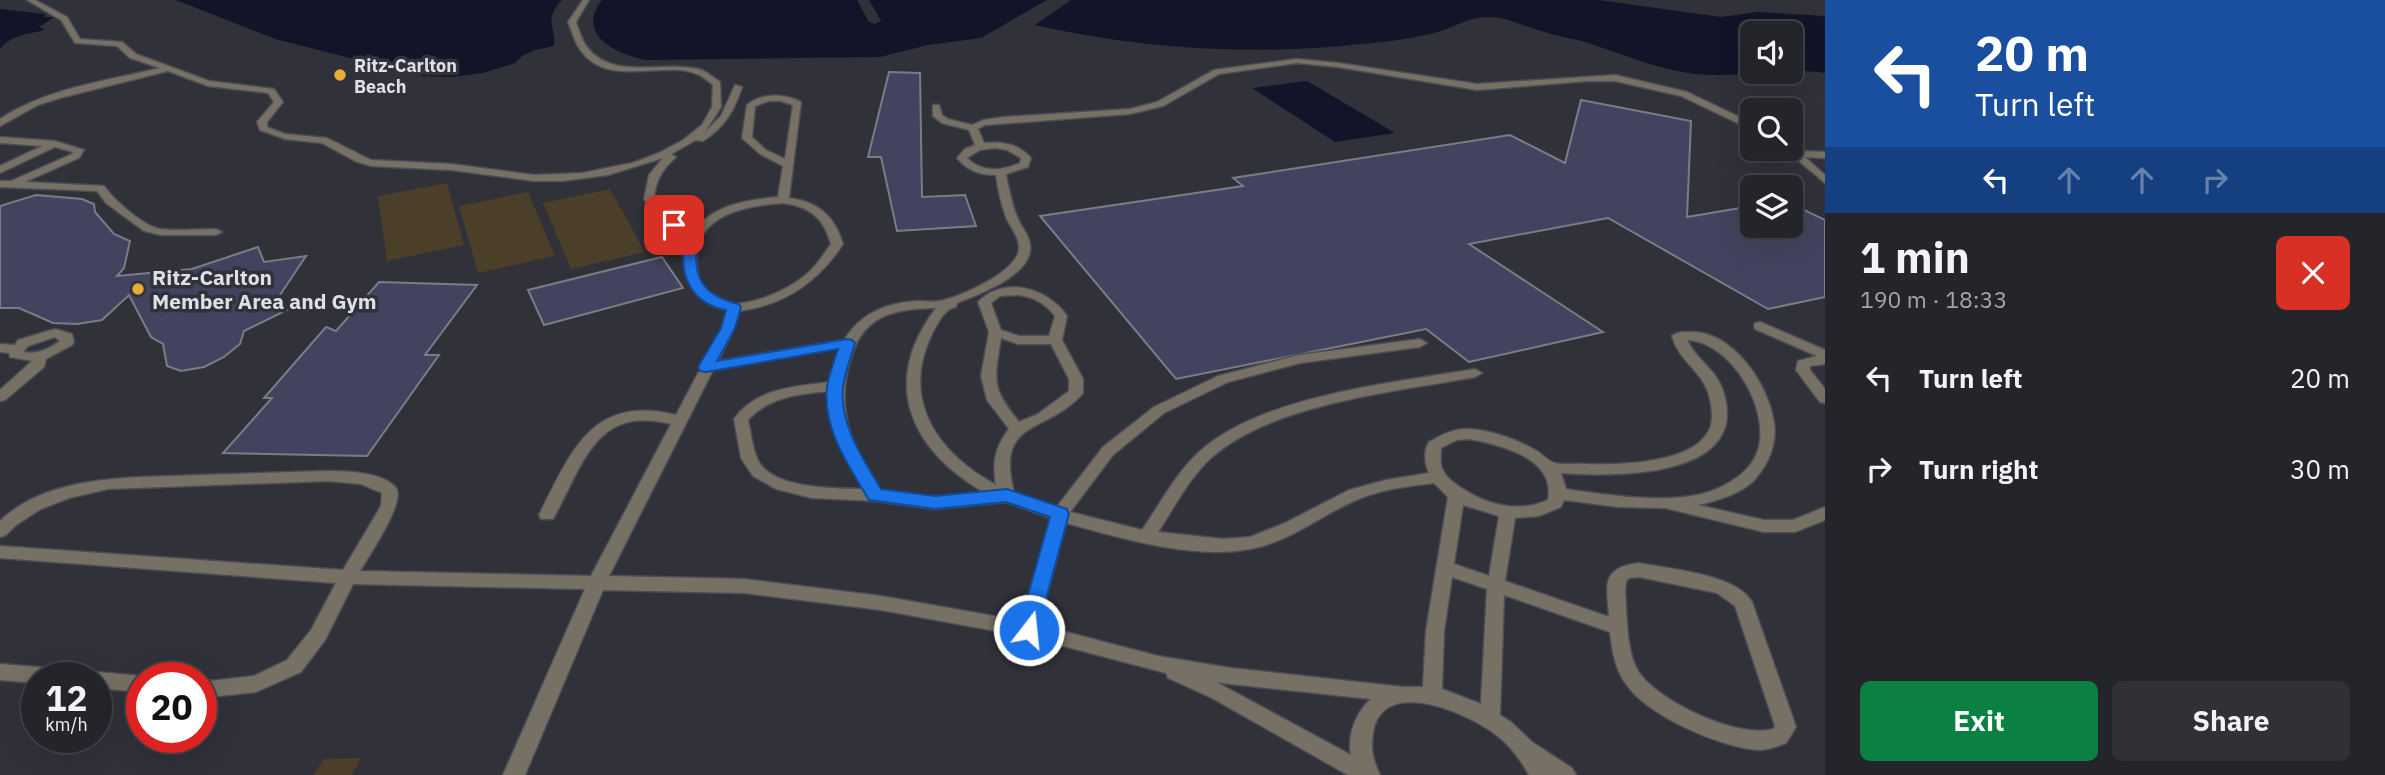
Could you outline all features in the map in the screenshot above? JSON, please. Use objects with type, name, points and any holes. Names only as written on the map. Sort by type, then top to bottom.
[{"type":"lane","points":[[30,0],[64,19],[78,41],[119,44],[133,55],[208,83],[271,91],[279,102],[262,122],[263,128],[268,132],[282,137],[328,141],[355,158],[371,163],[443,166],[554,179],[606,172],[655,162],[719,127],[727,118],[736,92],[718,98]]},
{"type":"lane","points":[[586,0],[572,22],[580,41],[594,60],[620,68],[702,72],[717,84],[718,98],[710,118],[699,133],[655,162],[649,198],[656,210],[692,240]]},
{"type":"lane","points":[[936,107],[938,116],[945,121],[973,128],[1002,119],[1088,117],[1143,109],[1172,99],[1205,76],[1214,73],[1297,61],[1477,87],[1588,78],[1638,82],[1684,94],[1740,121]]},
{"type":"lane","points":[[0,123],[18,111],[47,100],[168,69]]},
{"type":"lane","points":[[783,200],[789,164],[798,104],[790,99],[777,98],[751,105],[747,138],[763,152],[789,164]]},
{"type":"lane","points":[[973,128],[980,146]]},
{"type":"lane","points":[[0,140],[55,144],[74,148],[79,152],[69,159],[6,184]]},
{"type":"lane","points":[[0,170],[55,144]]},
{"type":"lane","points":[[980,146],[1009,147],[1026,158],[1024,165],[1001,173],[967,166],[962,158],[967,151],[980,146]]},
{"type":"lane","points":[[1803,152],[1825,155]]},
{"type":"lane","points":[[1803,161],[1825,180]]},
{"type":"lane","points":[[1001,173],[1006,199],[1024,242],[1024,253],[1016,266],[999,278],[947,304],[928,330],[917,356],[912,380],[919,413],[940,449],[967,475],[1007,496],[1060,514],[1146,537],[1196,544],[1249,543],[1291,528],[1356,494],[1391,484],[1438,477]]},
{"type":"lane","points":[[6,184],[100,188],[107,198],[148,229],[161,232],[216,232]]},
{"type":"lane","points":[[783,200],[802,202],[822,213],[832,225],[836,244],[826,262],[808,282],[763,302],[734,307],[714,303],[699,290],[691,270],[689,255],[692,240],[709,220],[726,210],[755,202],[783,200]]},
{"type":"lane","points":[[875,495],[848,449],[835,410],[835,386],[847,343],[856,328],[879,313],[902,306],[984,302],[997,293],[1018,291],[1038,295],[1053,304],[1061,316],[1055,340],[1076,379],[1076,393],[1043,417],[1017,429],[1003,447],[999,466],[1007,496]]},
{"type":"lane","points":[[984,302],[995,332],[988,376],[994,400],[1017,429]]},
{"type":"lane","points":[[514,775],[598,580],[728,328],[734,307]]},
{"type":"lane","points":[[1760,326],[1825,357]]},
{"type":"lane","points":[[995,332],[1018,340],[1055,340]]},
{"type":"lane","points":[[0,348],[17,349],[43,335],[55,333],[67,337],[61,347],[39,356],[20,357],[15,354],[17,349]]},
{"type":"lane","points":[[1548,467],[1599,471],[1642,469],[1672,463],[1697,452],[1714,434],[1721,413],[1715,387],[1703,367],[1679,342],[1679,336],[1688,333],[1702,335],[1726,347],[1766,393],[1777,418],[1779,441],[1771,459],[1752,479],[1719,495],[1666,503],[1630,503],[1558,494]]},
{"type":"lane","points":[[706,367],[847,343]]},
{"type":"lane","points":[[1029,630],[1060,514],[1108,451],[1159,410],[1223,379],[1299,359],[1420,343]]},
{"type":"lane","points":[[0,397],[39,364],[39,356]]},
{"type":"lane","points":[[1825,357],[1803,364],[1803,370],[1825,399]]},
{"type":"lane","points":[[1146,537],[1205,455],[1248,426],[1303,407],[1475,373]]},
{"type":"lane","points":[[835,386],[791,391],[751,406],[741,419],[750,458],[758,472],[782,485],[812,492],[875,495],[935,503],[1007,496]]},
{"type":"lane","points":[[547,515],[584,447],[596,432],[629,415],[645,414],[679,421]]},
{"type":"lane","points":[[1469,434],[1504,440],[1536,457],[1548,467],[1559,486],[1555,503],[1536,512],[1508,513],[1490,509],[1457,493],[1438,477],[1431,455],[1434,446],[1454,435],[1469,434]]},
{"type":"lane","points":[[0,531],[29,509],[51,499],[79,489],[108,484],[328,476],[378,481],[390,491],[388,506],[318,635],[294,666],[256,684],[217,688]]},
{"type":"lane","points":[[1432,694],[1435,631],[1457,493]]},
{"type":"lane","points":[[1666,503],[1764,526],[1795,526],[1825,513]]},
{"type":"lane","points":[[1490,717],[1496,584],[1508,513]]},
{"type":"lane","points":[[0,552],[348,577],[598,580],[744,586],[881,603],[1029,630],[1158,664],[1231,676],[1400,694],[1432,694],[1461,702],[1490,717],[1521,745],[1565,775]]},
{"type":"lane","points":[[1446,568],[1620,628]]},
{"type":"lane","points":[[1624,572],[1657,572],[1722,587],[1743,602],[1748,611],[1786,727],[1779,737],[1762,741],[1701,724],[1673,712],[1649,696],[1631,677],[1624,658],[1620,628],[1616,591],[1617,580],[1624,572]]},
{"type":"lane","points":[[1158,664],[1219,692],[1368,775]]},
{"type":"lane","points":[[0,672],[21,674]]},
{"type":"lane","points":[[1368,775],[1360,746],[1363,722],[1377,704],[1400,694]]},
{"type":"lane","points":[[1521,745],[1540,775]]},
{"type":"shaded area","points":[[176,0],[562,0],[551,19],[554,46],[535,50],[515,63],[483,73],[453,77],[421,76],[275,39]]},
{"type":"shaded area","points":[[602,0],[857,0],[869,22],[875,24],[881,21],[869,0],[1047,0],[981,38],[928,45],[880,57],[646,60],[612,48],[596,33],[593,23],[595,12]]},
{"type":"shaded area","points":[[1071,0],[1598,0],[1721,17],[1757,12],[1825,16],[1825,73],[1803,71],[1803,21],[1740,21],[1740,74],[1722,75],[1664,68],[1583,42],[1490,17],[1475,18],[1434,33],[1407,39],[1321,48],[1197,48],[1075,33],[1035,25]]},
{"type":"shaded area","points":[[0,9],[54,17],[39,27],[44,29],[41,31],[13,38],[0,49]]},
{"type":"shaded area","points":[[1307,81],[1395,133],[1335,142],[1252,88]]},
{"type":"shaded area","points":[[447,183],[464,245],[387,261],[378,196]]},
{"type":"shaded area","points":[[610,189],[645,252],[571,269],[543,203]]},
{"type":"shaded area","points":[[528,192],[555,256],[478,273],[459,206]]},
{"type":"shaded area","points":[[361,758],[352,775],[313,775],[324,759]]},
{"type":"building","points":[[889,72],[920,73],[922,197],[965,195],[976,226],[897,231],[881,157],[868,157]]},
{"type":"building","points":[[1581,100],[1691,121],[1687,217],[1740,208],[1740,238],[1803,238],[1803,209],[1825,220],[1825,297],[1768,309],[1608,218],[1469,244],[1603,332],[1469,362],[1426,329],[1176,379],[1040,216],[1243,186],[1233,178],[1510,135],[1565,163]]},
{"type":"building","name":"Ritz-Carlton Member Area and Gym","points":[[36,195],[82,199],[94,204],[95,212],[114,234],[130,241],[124,268],[117,276],[192,269],[258,247],[264,262],[306,256],[274,304],[287,310],[244,331],[240,344],[224,357],[204,367],[181,371],[167,366],[163,344],[151,337],[129,295],[102,320],[77,324],[53,323],[19,308],[0,308],[0,206]]},
{"type":"building","points":[[662,257],[683,288],[544,325],[528,290]]},
{"type":"building","points":[[379,282],[477,285],[425,355],[439,355],[367,456],[223,453],[272,398],[264,398],[326,327],[336,331]]},
{"type":"place","name":"Ritz-Carlton Beach","points":[[340,75]]},
{"type":"place","name":"Ritz-Carlton Member Area and Gym","points":[[138,289]]},
{"type":"route","points":[[674,225],[692,240],[689,255],[691,270],[699,290],[714,303],[734,307],[728,328],[706,367],[847,343],[835,386],[835,410],[848,449],[875,495],[935,503],[1007,496],[1060,514],[1029,630]]}]
